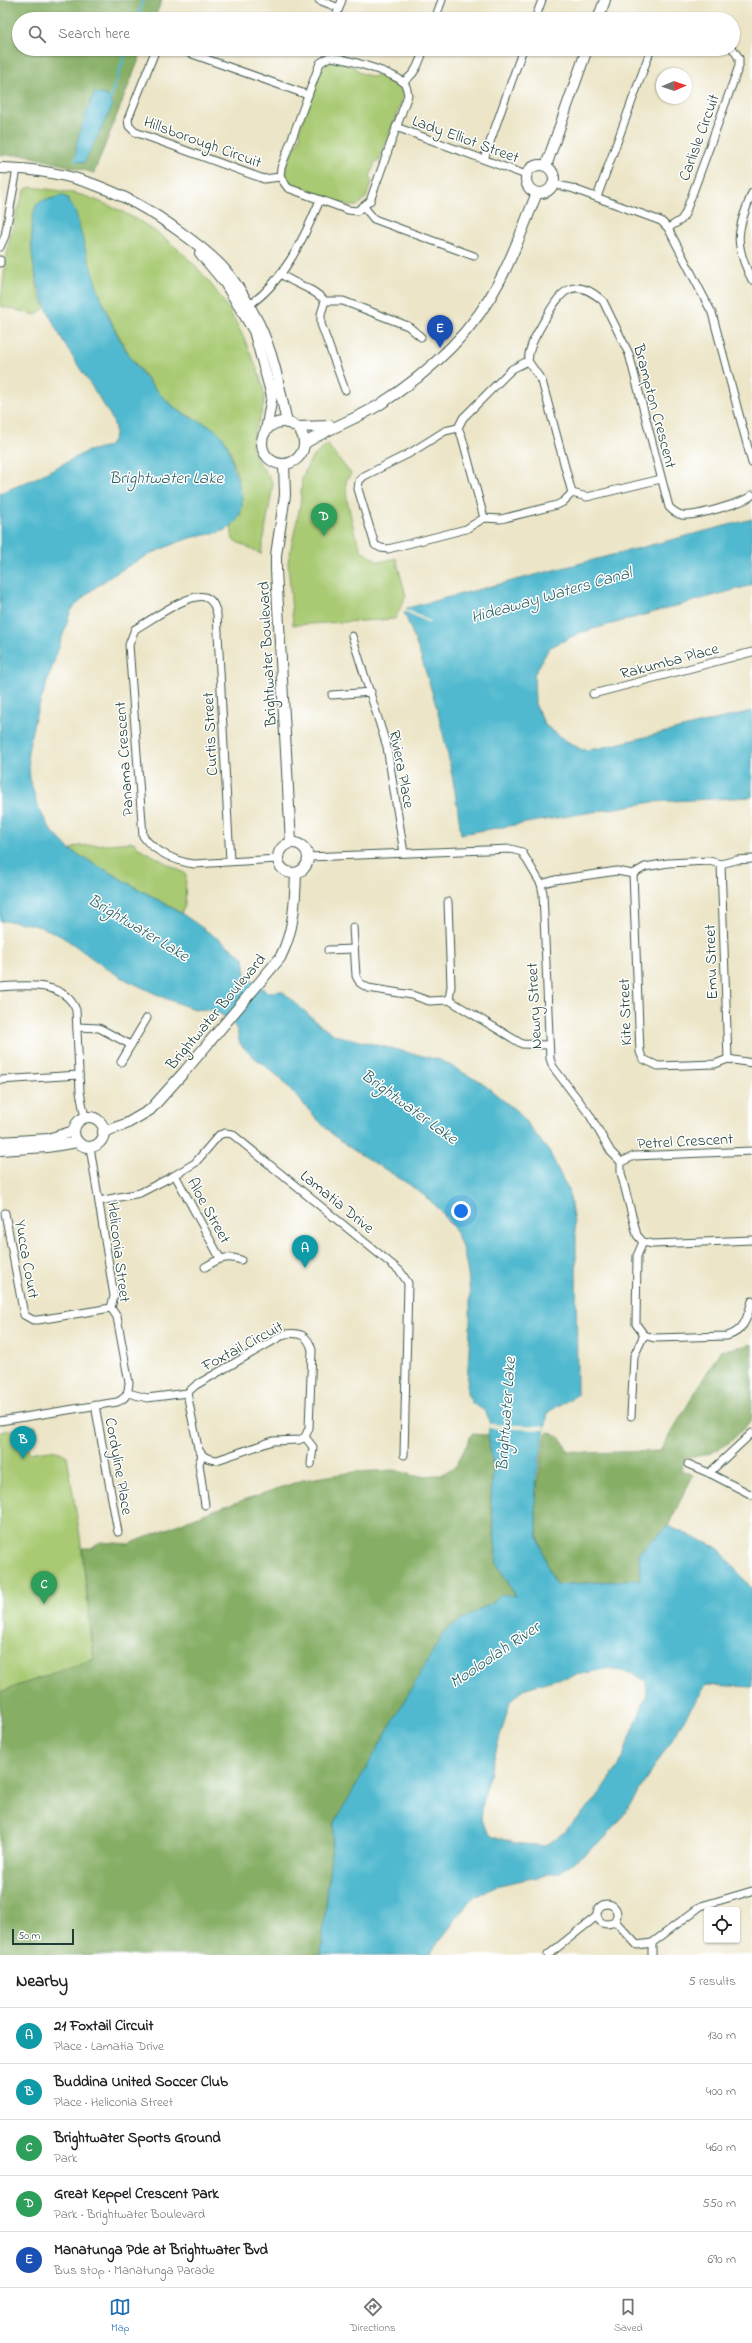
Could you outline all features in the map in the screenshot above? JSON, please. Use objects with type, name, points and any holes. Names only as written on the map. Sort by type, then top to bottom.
[{"type":"street","points":[[319,0],[339,8]]},
{"type":"street","points":[[338,12],[342,0]]},
{"type":"street","points":[[438,12],[442,0]]},
{"type":"street","points":[[537,12],[542,0]]},
{"type":"street","points":[[601,12],[605,0]]},
{"type":"street","name":"Hillsborough Circuit","points":[[153,56],[128,119],[129,126],[135,132],[264,179],[280,177]]},
{"type":"street","points":[[198,56],[308,95]]},
{"type":"street","points":[[403,82],[411,77],[418,67],[422,56]]},
{"type":"street","points":[[484,159],[521,56]]},
{"type":"street","points":[[546,166],[585,56]]},
{"type":"street","points":[[597,197],[648,56]]},
{"type":"street","name":"Carlisle Circuit","points":[[668,228],[681,220],[685,214],[739,66],[738,56]]},
{"type":"street","points":[[329,57],[341,58],[403,82],[408,95],[370,201],[364,208],[357,211],[348,210],[320,200],[288,188],[280,177],[281,168],[320,63],[329,57]]},
{"type":"street","name":"Lady Elliot Street","points":[[396,127],[526,175]]},
{"type":"street","points":[[546,166],[553,172],[554,184],[546,192],[537,193],[529,188],[526,175],[532,167],[546,166]]},
{"type":"street","points":[[0,168],[17,168],[63,175],[107,189],[146,208],[193,241],[226,271],[273,359],[292,425],[300,432],[304,444],[302,451],[295,460],[284,464],[277,464],[266,456],[262,443],[266,431],[272,396],[254,331],[245,307]]},
{"type":"street","points":[[0,247],[5,236],[17,168]]},
{"type":"street","points":[[554,184],[571,188],[661,221],[668,228],[712,313],[751,459]]},
{"type":"street","points":[[304,444],[384,401],[424,372],[459,341],[480,313],[500,281],[537,193]]},
{"type":"street","points":[[752,193],[742,218],[738,241],[741,259],[752,280]]},
{"type":"street","points":[[245,307],[266,291],[281,274],[311,221],[320,200]]},
{"type":"street","points":[[364,208],[374,219],[474,256]]},
{"type":"street","points":[[281,274],[296,284],[319,294],[325,301],[344,301],[408,326],[421,337]]},
{"type":"street","name":"Brampton Crescent","points":[[528,361],[532,343],[558,296],[572,288],[580,289],[600,298],[629,354],[669,507],[676,514],[683,516],[741,502],[752,495]]},
{"type":"street","points":[[325,301],[321,314],[321,324],[345,390]]},
{"type":"street","points":[[528,361],[542,381],[572,493],[563,502],[557,505],[501,519],[484,518],[466,529],[388,549],[375,545],[372,540],[358,489],[359,481],[364,476],[410,453],[445,432],[458,428],[463,418],[512,369],[528,361]]},
{"type":"street","points":[[266,431],[277,423],[292,425],[335,426]]},
{"type":"street","points":[[458,428],[462,437],[484,518]]},
{"type":"street","name":"Brightwater Boulevard","points":[[284,464],[286,495],[276,555],[276,570],[291,842]]},
{"type":"street","points":[[572,493],[587,497],[661,479]]},
{"type":"street","name":"Panama Crescent","points":[[214,605],[205,598],[190,598],[135,629],[129,645],[143,836],[149,845],[183,863],[278,859]]},
{"type":"street","name":"Curtis Street","points":[[214,605],[217,614],[230,861]]},
{"type":"street","name":"Riviera Place","points":[[352,636],[387,747],[404,852]]},
{"type":"street","name":"Rakumba Place","points":[[593,694],[752,652]]},
{"type":"street","points":[[332,695],[370,692]]},
{"type":"street","points":[[291,842],[303,846],[308,857],[306,866],[296,873],[282,869],[278,859],[282,847],[291,842]]},
{"type":"street","name":"Newry Street","points":[[308,857],[404,852],[517,850],[527,857],[541,884],[548,1045],[553,1067],[589,1114],[610,1152],[621,1162]]},
{"type":"street","points":[[541,884],[555,880],[617,871],[633,874],[645,867],[668,863],[709,861],[721,864],[736,860],[752,859]]},
{"type":"street","name":"Emu Street","points":[[721,864],[728,1059]]},
{"type":"street","name":"Brightwater Boulevard","points":[[103,1132],[126,1124],[150,1110],[280,958],[293,924],[296,873]]},
{"type":"street","name":"Kite Street","points":[[633,874],[640,1052],[642,1059],[652,1065],[658,1066],[715,1064],[728,1059],[752,1063]]},
{"type":"street","points":[[448,902],[451,986],[449,1000]]},
{"type":"street","points":[[353,927],[356,976],[360,983],[368,988],[412,996],[429,1001],[449,1000],[522,1044],[548,1045]]},
{"type":"street","points":[[328,950],[354,949]]},
{"type":"street","points":[[0,987],[38,986],[69,996],[76,1010],[78,1075],[85,1118]]},
{"type":"street","points":[[121,1062],[147,1018]]},
{"type":"street","points":[[77,1027],[99,1028],[131,1045]]},
{"type":"street","points":[[0,1080],[78,1075]]},
{"type":"street","points":[[0,1142],[48,1139],[74,1131],[78,1123],[85,1118],[98,1121],[103,1132],[98,1144],[90,1147],[82,1145],[78,1142],[74,1131]]},
{"type":"street","name":"Lamatia Drive","points":[[99,1201],[140,1193],[174,1175],[201,1157],[219,1135],[232,1134],[405,1276],[408,1283],[404,1455]]},
{"type":"street","points":[[0,1150],[47,1147],[78,1142]]},
{"type":"street","name":"Heliconia Street","points":[[90,1147],[114,1296],[111,1308],[117,1317],[129,1383],[128,1393]]},
{"type":"street","name":"Petrel Crescent","points":[[621,1162],[634,1156],[752,1151]]},
{"type":"street","points":[[621,1162],[621,1173],[637,1235],[643,1242],[653,1244],[752,1240]]},
{"type":"street","name":"Aloe Street","points":[[174,1175],[220,1258]]},
{"type":"street","name":"Yucca Court","points":[[5,1213],[24,1316],[33,1320],[38,1320],[111,1308]]},
{"type":"street","points":[[643,1242],[637,1256],[636,1324],[644,1335],[654,1338],[727,1336],[736,1334],[743,1326],[752,1301]]},
{"type":"street","points":[[205,1267],[220,1258],[231,1257],[241,1260]]},
{"type":"street","name":"Foxtail Circuit","points":[[128,1393],[147,1398],[187,1393],[196,1385],[285,1334],[303,1334],[309,1340],[312,1350],[310,1422],[305,1437]]},
{"type":"street","points":[[631,1416],[634,1356],[644,1335]]},
{"type":"street","points":[[0,1421],[117,1402],[123,1399],[128,1393]]},
{"type":"street","points":[[187,1393],[198,1448],[202,1455],[210,1459],[217,1460],[273,1441],[294,1441],[305,1437],[313,1447],[312,1464]]},
{"type":"street","name":"Cordyline Place","points":[[95,1405],[118,1532]]},
{"type":"street","points":[[709,1473],[752,1433]]},
{"type":"street","points":[[202,1455],[199,1464],[205,1505]]},
{"type":"street","points":[[688,1464],[752,1495]]},
{"type":"street","points":[[614,1921],[637,1945],[652,1943],[701,1906],[752,1891]]},
{"type":"street","points":[[548,1955],[597,1916],[600,1907],[611,1905],[617,1912],[614,1921]]},
{"type":"street","points":[[597,1916],[604,1924],[614,1921]]},
{"type":"street","points":[[652,1943],[652,1955]]},
{"type":"green space","points":[[0,0],[162,0],[157,12],[12,12],[12,56],[140,56],[94,173],[26,155],[0,155]]},
{"type":"green space","points":[[337,60],[356,68],[358,72],[373,77],[377,75],[395,83],[402,94],[402,100],[379,161],[375,162],[370,177],[372,180],[366,198],[357,206],[350,206],[289,184],[286,177],[287,165],[301,135],[299,131],[322,68],[331,61]]},
{"type":"green space","points":[[31,187],[86,196],[119,210],[144,224],[167,240],[188,258],[223,300],[237,324],[249,350],[259,373],[263,387],[264,405],[254,433],[253,448],[256,458],[273,485],[261,554],[233,540],[231,527],[240,515],[239,482],[230,450],[223,437],[211,427],[181,412],[161,396],[131,358],[99,296],[87,259],[56,198],[48,199],[31,243],[38,292],[45,308],[36,315],[0,306],[11,231],[26,189]]},
{"type":"green space","points":[[327,444],[351,474],[346,481],[347,500],[355,534],[362,551],[379,562],[396,558],[406,596],[395,619],[293,625],[288,562],[300,506],[302,478],[311,459]]},
{"type":"green space","points":[[134,842],[137,847],[186,874],[185,906],[181,913],[70,850],[78,846]]},
{"type":"green space","points":[[752,1344],[752,1419],[738,1435],[723,1447],[707,1454],[686,1457],[681,1470],[693,1475],[668,1526],[639,1552],[641,1579],[557,1585],[543,1554],[537,1523],[536,1508],[538,1480],[546,1434],[549,1432],[559,1436],[568,1451],[582,1453],[660,1451],[720,1351]]},
{"type":"green space","points":[[36,1426],[38,1436],[26,1438],[29,1453],[58,1451],[67,1456],[80,1536],[94,1659],[0,1692],[0,1432]]},
{"type":"green space","points":[[472,1434],[488,1435],[493,1467],[491,1500],[497,1564],[516,1597],[501,1595],[491,1603],[334,1824],[321,1955],[0,1955],[0,1692],[94,1659],[82,1548],[93,1548],[100,1542],[129,1544],[211,1511],[303,1480],[354,1472],[395,1470],[415,1476],[441,1475],[456,1466]]},
{"type":"water","points":[[94,93],[106,95],[113,105],[84,163],[77,161],[76,146],[81,127]]},
{"type":"water","name":"Brightwater Lake","points":[[60,195],[68,198],[68,203],[72,205],[76,213],[89,262],[106,311],[130,356],[145,377],[171,405],[186,415],[210,426],[224,439],[229,450],[241,492],[242,506],[237,520],[227,529],[177,543],[143,558],[126,567],[94,589],[71,611],[34,721],[28,752],[30,779],[37,805],[50,829],[70,850],[181,913],[244,957],[246,975],[267,992],[282,991],[319,1024],[335,1035],[440,1060],[482,1083],[519,1113],[550,1153],[569,1192],[576,1235],[577,1395],[548,1412],[537,1474],[535,1505],[538,1537],[552,1579],[557,1585],[640,1579],[639,1552],[668,1526],[718,1548],[752,1589],[752,1687],[706,1685],[627,1810],[605,1838],[560,1872],[495,1886],[471,1899],[429,1955],[321,1955],[334,1824],[445,1630],[491,1603],[501,1594],[516,1596],[497,1564],[491,1500],[493,1467],[488,1435],[490,1421],[485,1411],[472,1403],[467,1393],[470,1307],[466,1264],[461,1244],[453,1227],[443,1213],[416,1190],[356,1152],[334,1135],[317,1119],[278,1076],[241,1045],[236,1028],[225,1017],[214,1011],[194,1009],[183,1005],[135,984],[109,970],[69,941],[55,933],[40,927],[22,923],[0,921],[0,493],[34,479],[88,451],[109,446],[115,435],[114,423],[110,415],[56,329],[37,283],[33,258],[32,219],[38,203]],"holes":[[[609,1668],[634,1674],[646,1681],[647,1694],[619,1766],[595,1800],[562,1834],[545,1846],[515,1843],[491,1836],[481,1820],[484,1793],[510,1702],[523,1689],[553,1680]]]},
{"type":"water","name":"Hideaway Waters Canal","points":[[752,519],[752,585],[579,633],[549,648],[534,675],[535,704],[545,725],[565,740],[582,750],[596,749],[752,711],[752,797],[652,802],[461,834],[447,749],[424,666],[404,612],[407,608]]},
{"type":"pier","points":[[404,608],[430,621],[429,623],[403,610]]},
{"type":"pier","points":[[489,1424],[545,1426],[545,1430],[488,1428]]},
{"type":"waterway","points":[[139,12],[143,0]]},
{"type":"waterway","points":[[109,102],[125,56]]},
{"type":"waterway","points":[[75,161],[77,156]]},
{"type":"place","name":"Manatunga Pde at Brightwater Bvd","points":[[440,348]]},
{"type":"place","name":"Great Keppel Crescent Park","points":[[324,536]]},
{"type":"place","name":"21 Foxtail Circuit","points":[[305,1268]]},
{"type":"place","name":"Buddina United Soccer Club","points":[[23,1459]]},
{"type":"place","name":"Brightwater Sports Ground","points":[[44,1604]]},
{"type":"water label","name":"Mooloolah River","points":[[494,1654]]}]
